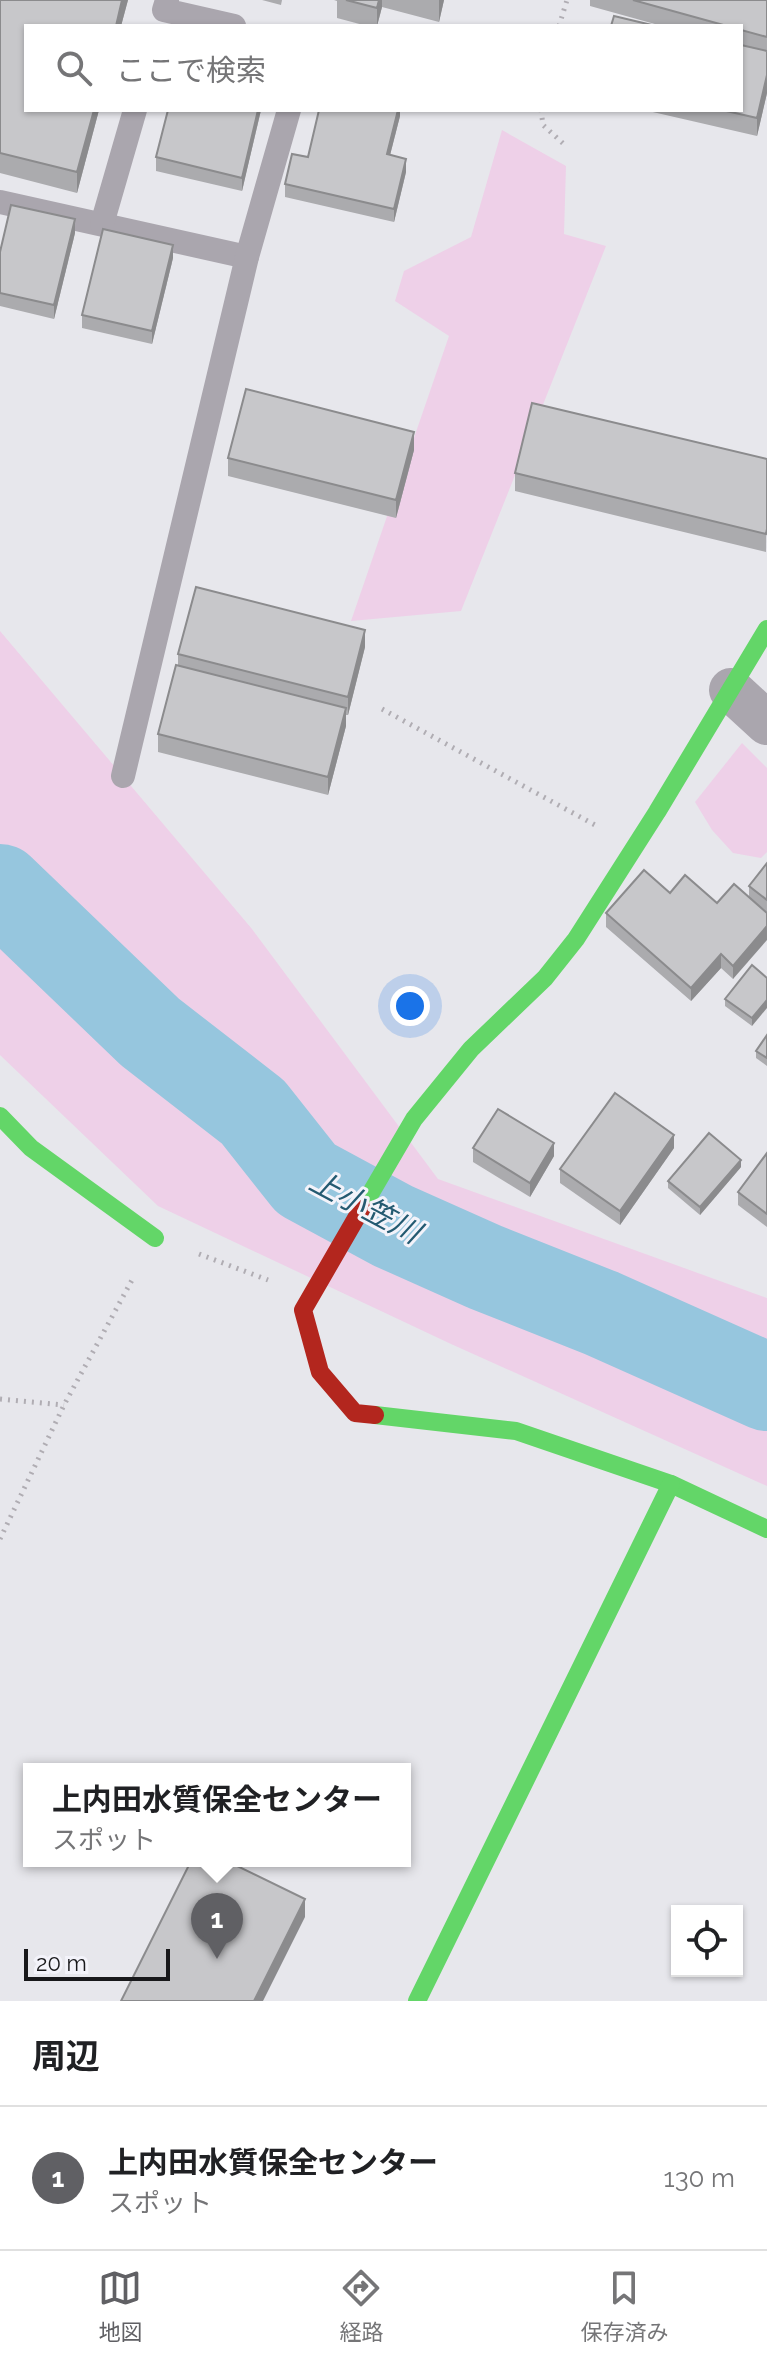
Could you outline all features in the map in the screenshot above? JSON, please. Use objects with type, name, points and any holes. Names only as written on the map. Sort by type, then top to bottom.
[{"type":"street","points":[[767,629],[576,939],[545,978],[471,1049],[414,1119],[303,1310],[320,1372],[355,1413],[516,1431],[671,1484],[767,1529]]},
{"type":"street","points":[[731,690],[767,723]]},
{"type":"street","points":[[0,1116],[31,1148],[155,1238]]},
{"type":"street","points":[[417,2001],[671,1484]]},
{"type":"lane","points":[[163,12],[224,24]]},
{"type":"lane","points":[[102,224],[134,112]]},
{"type":"lane","points":[[123,776],[247,257],[288,112]]},
{"type":"lane","points":[[0,202],[247,257]]},
{"type":"path","points":[[560,24],[567,0]]},
{"type":"path","points":[[541,112],[543,125],[567,147]]},
{"type":"path","points":[[382,709],[634,846]]},
{"type":"path","points":[[0,1539],[64,1405],[155,1238],[311,1296]]},
{"type":"path","points":[[0,1399],[64,1405]]},
{"type":"shaded area","points":[[502,130],[566,166],[564,234],[606,246],[461,611],[351,621],[449,336],[395,301],[404,271],[471,237]]},
{"type":"shaded area","points":[[0,631],[252,929],[438,1179],[767,1298],[767,1486],[451,1344],[158,1206],[0,1055]]},
{"type":"shaded area","points":[[742,743],[767,768],[767,852],[761,858],[733,853],[712,830],[695,802]]},
{"type":"building","points":[[0,0],[122,0],[116,24],[24,24],[24,112],[93,112],[77,172],[0,153]]},
{"type":"building","points":[[346,0],[379,0],[377,8]]},
{"type":"building","points":[[633,0],[767,0],[767,37],[743,31],[743,24],[720,24]]},
{"type":"building","points":[[614,16],[648,24],[612,24]]},
{"type":"building","points":[[743,45],[767,51],[767,75],[757,118],[731,112],[743,112]]},
{"type":"building","points":[[167,112],[258,112],[242,178],[156,157]]},
{"type":"building","points":[[319,112],[398,112],[387,154],[406,159],[394,209],[285,184],[292,154],[308,157]]},
{"type":"building","points":[[11,205],[75,219],[54,305],[0,293],[0,252]]},
{"type":"building","points":[[103,229],[173,245],[152,331],[82,315]]},
{"type":"building","points":[[246,389],[414,432],[396,500],[228,458]]},
{"type":"building","points":[[532,403],[767,459],[766,534],[515,473]]},
{"type":"building","points":[[196,587],[365,630],[348,697],[178,654]]},
{"type":"building","points":[[176,665],[346,708],[328,777],[158,734]]},
{"type":"building","points":[[767,863],[767,900],[749,886]]},
{"type":"building","points":[[644,870],[670,893],[685,875],[717,903],[734,884],[767,913],[767,926],[733,966],[721,954],[691,988],[606,913]]},
{"type":"building","points":[[752,965],[767,978],[767,1000],[752,1018],[725,999]]},
{"type":"building","points":[[767,1035],[767,1058],[756,1051]]},
{"type":"building","points":[[615,1093],[674,1135],[620,1211],[560,1169]]},
{"type":"building","points":[[498,1109],[554,1143],[530,1183],[473,1148]]},
{"type":"building","points":[[709,1133],[741,1160],[700,1207],[668,1181]]},
{"type":"building","points":[[767,1153],[767,1214],[738,1192]]},
{"type":"building","points":[[188,1867],[239,1867],[305,1899],[254,2001],[121,2001]]},
{"type":"waterway","name":"上小笠川","points":[[0,888],[150,1032],[253,1112],[306,1179],[393,1226],[767,1387]]},
{"type":"traffic: fast","points":[[362,1208],[414,1119],[471,1049],[545,978],[576,939],[767,629]]},
{"type":"traffic: fast","points":[[0,1116],[31,1148],[155,1238]]},
{"type":"traffic: fast","points":[[375,1415],[516,1431],[671,1484],[767,1529]]},
{"type":"traffic: fast","points":[[417,2001],[671,1484]]},
{"type":"traffic: jam","points":[[362,1208],[303,1310],[320,1372],[355,1413],[375,1415]]},
{"type":"place","name":"上内田水質保全センター","points":[[217,1959]]}]
